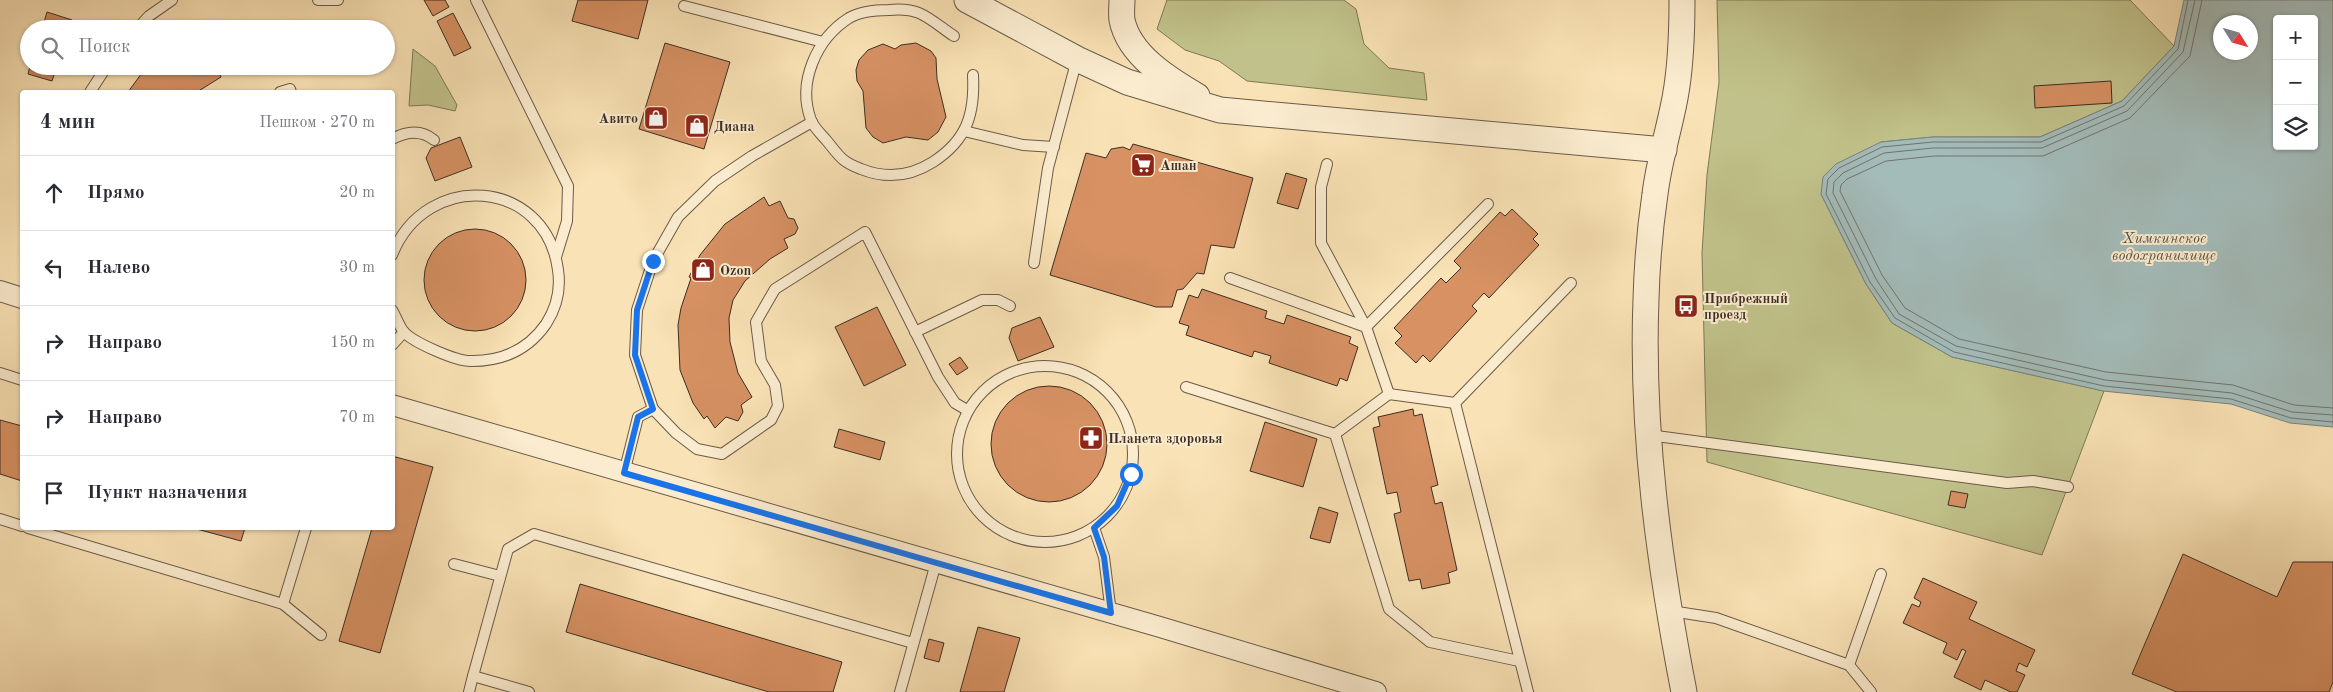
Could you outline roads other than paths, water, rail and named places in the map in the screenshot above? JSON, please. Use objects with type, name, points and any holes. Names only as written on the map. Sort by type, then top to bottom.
[{"type":"street","points":[[967,0],[1076,59],[1127,82],[1220,110],[1664,150]]},
{"type":"street","points":[[1122,0],[1122,20],[1137,50],[1174,82],[1220,110]]},
{"type":"street","points":[[1682,0],[1682,33],[1676,96],[1655,192],[1646,299],[1648,435],[1668,611],[1684,692]]},
{"type":"street","points":[[0,292],[20,297]]},
{"type":"street","points":[[395,406],[1111,613],[1376,692]]},
{"type":"lane","points":[[145,20],[172,0]]},
{"type":"lane","points":[[318,0],[338,0]]},
{"type":"lane","points":[[476,0],[568,186],[567,221],[556,257]]},
{"type":"lane","points":[[954,36],[906,4],[870,10],[850,18],[823,42],[809,72],[807,101],[812,122],[844,162],[874,174],[902,175],[920,171],[949,152],[964,132],[974,101],[973,75]]},
{"type":"lane","points":[[684,6],[823,42]]},
{"type":"lane","points":[[1034,263],[1048,168],[1076,59]]},
{"type":"lane","points":[[91,90],[101,75]]},
{"type":"lane","points":[[812,122],[752,156],[715,181],[678,217],[653,261],[637,310],[635,355],[653,409],[676,433],[697,449],[722,454],[771,420],[778,406],[775,385],[761,361],[756,322],[775,289],[865,232],[938,378],[955,403],[967,410]]},
{"type":"lane","points":[[964,132],[1023,145],[1054,147]]},
{"type":"lane","points":[[395,138],[413,133],[425,133],[434,140]]},
{"type":"lane","points":[[1327,164],[1321,187],[1321,242],[1366,327],[1389,394]]},
{"type":"lane","points":[[395,248],[399,238],[415,218],[436,203],[461,196],[487,196],[510,203],[531,216],[546,234],[556,257],[560,284],[555,310],[540,332],[521,350],[497,360],[469,362],[436,351],[404,332],[395,316]]},
{"type":"lane","points":[[1366,327],[1488,204]]},
{"type":"lane","points":[[1230,278],[1366,327]]},
{"type":"lane","points":[[1455,403],[1571,283]]},
{"type":"lane","points":[[915,332],[982,300],[998,300],[1010,306]]},
{"type":"lane","points":[[395,342],[404,332]]},
{"type":"lane","points":[[1038,365],[1069,368],[1106,389],[1122,410],[1133,444],[1131,474],[1117,506],[1094,528],[1062,541],[1025,540],[979,514],[960,480],[956,448],[967,410],[989,384],[1038,365]]},
{"type":"lane","points":[[0,373],[20,379]]},
{"type":"lane","points":[[1186,387],[1335,434]]},
{"type":"lane","points":[[1335,434],[1389,394],[1455,403]]},
{"type":"lane","points":[[1455,403],[1528,692]]},
{"type":"lane","points":[[624,473],[638,417],[653,409]]},
{"type":"lane","points":[[1335,434],[1389,609],[1430,642],[1519,661]]},
{"type":"lane","points":[[1648,435],[2007,483],[2033,481],[2068,487]]},
{"type":"lane","points":[[0,519],[20,525]]},
{"type":"lane","points":[[1094,528],[1104,557],[1111,613]]},
{"type":"lane","points":[[35,530],[283,604],[321,635]]},
{"type":"lane","points":[[283,604],[305,530]]},
{"type":"lane","points":[[469,692],[508,549],[534,534],[913,643]]},
{"type":"lane","points":[[900,692],[936,563]]},
{"type":"lane","points":[[454,564],[500,576]]},
{"type":"lane","points":[[1849,665],[1881,574]]},
{"type":"lane","points":[[1668,611],[1716,618],[1849,665],[1871,692]]},
{"type":"lane","points":[[473,676],[529,692]]},
{"type":"water","name":"Химкинское водохранилище","points":[[2184,0],[2333,0],[2333,427],[2290,423],[2231,404],[2103,391],[1952,357],[1892,323],[1866,284],[1821,194],[1823,177],[1836,164],[1881,142],[1933,137],[2040,137],[2122,101],[2174,46]]},
{"type":"place","name":"Авито","points":[[656,118]]},
{"type":"place","name":"Диана","points":[[697,126]]},
{"type":"place","name":"Ашан","points":[[1143,165]]},
{"type":"place","name":"Ozon","points":[[703,270]]},
{"type":"place","name":"Прибрежный проезд","points":[[1686,306]]},
{"type":"place","name":"Планета здоровья","points":[[1091,438]]}]
